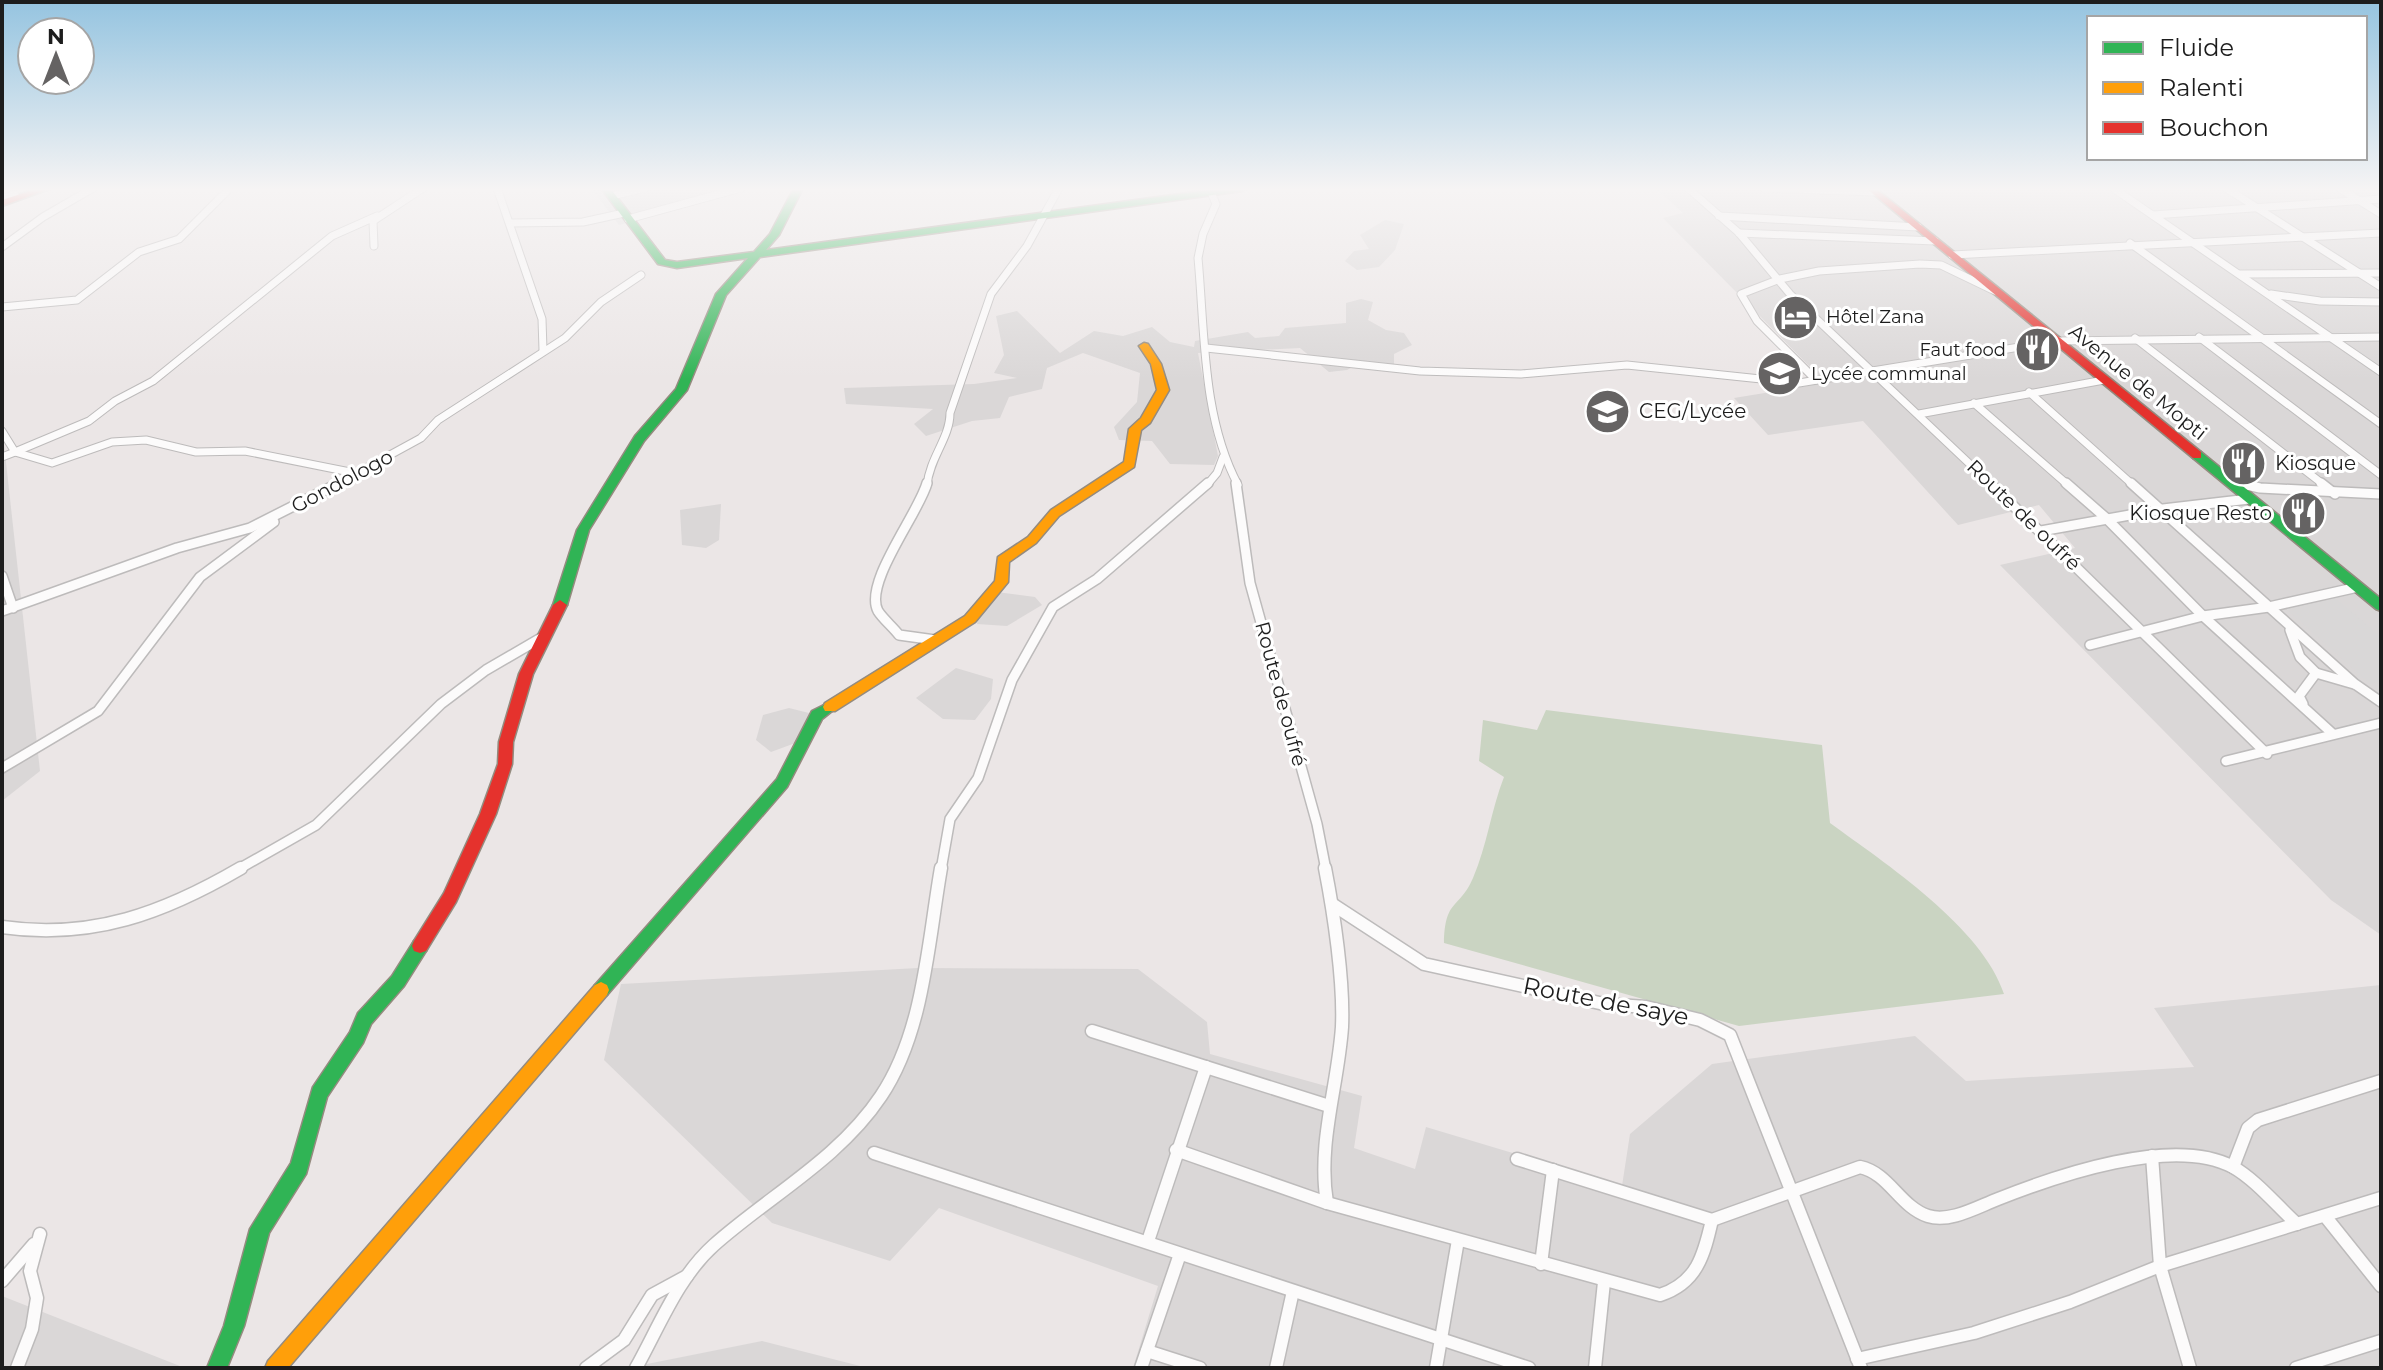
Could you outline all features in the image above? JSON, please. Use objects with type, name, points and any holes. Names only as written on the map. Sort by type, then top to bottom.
[{"type":"street","points":[[2,307],[77,300],[139,252]]},
{"type":"street","points":[[2,457],[89,421],[115,401],[153,381],[314,252]]},
{"type":"street","points":[[520,252],[542,319],[543,350]]},
{"type":"street","points":[[654,252],[668,265],[772,252]]},
{"type":"street","points":[[935,640],[899,635],[877,609],[876,593],[892,550],[911,523],[927,486],[929,465],[950,425],[950,413],[982,324],[983,309],[998,282],[1023,252]]},
{"type":"street","name":"Route de oufré","points":[[1199,252],[1213,414],[1223,457],[1238,486],[1250,583],[1317,824],[1332,904],[1342,1025],[1322,1172],[1327,1203]]},
{"type":"street","name":"Route de oufré","points":[[1756,252],[1790,294],[2041,531],[2267,754]]},
{"type":"street","name":"Avenue de Mopti","points":[[1948,252],[2381,606]]},
{"type":"street","points":[[1952,255],[1997,252]]},
{"type":"street","points":[[2143,252],[2381,424]]},
{"type":"street","points":[[2208,252],[2381,372]]},
{"type":"street","points":[[2328,252],[2381,287]]},
{"type":"street","points":[[217,1368],[234,1326],[260,1229],[299,1167],[319,1093],[357,1037],[364,1019],[398,981],[450,897],[476,842],[505,764],[506,742],[526,674],[541,638],[559,608],[583,530],[639,439],[681,390],[721,294],[757,254]]},
{"type":"street","points":[[1816,380],[1757,321],[1741,294],[1780,279],[1860,267],[1941,265],[1995,291]]},
{"type":"street","points":[[2240,274],[2381,273]]},
{"type":"street","name":"Gondologo","points":[[2,611],[116,569],[250,528],[293,508],[421,438],[438,420],[565,338],[601,302],[641,275]]},
{"type":"street","points":[[2267,293],[2320,301],[2381,302]]},
{"type":"street","points":[[2199,337],[2381,475]]},
{"type":"street","points":[[1206,348],[1420,371],[1521,374],[1627,365],[1799,383],[2056,341],[2381,337]]},
{"type":"street","points":[[2135,338],[2335,494]]},
{"type":"street","points":[[275,1368],[639,946],[739,836],[782,783],[817,715],[970,619],[1001,582],[1003,560],[1032,540],[1055,513],[1130,464],[1135,429],[1146,420],[1163,390],[1156,364],[1144,346]]},
{"type":"street","points":[[1919,414],[2104,380]]},
{"type":"street","points":[[2029,392],[2355,684],[2381,702]]},
{"type":"street","points":[[1974,403],[2106,518],[2203,616],[2333,734]]},
{"type":"street","points":[[2,431],[15,452],[52,463],[112,442],[146,440],[196,452],[245,451],[355,473]]},
{"type":"street","points":[[636,1368],[687,1276],[712,1247],[850,1136],[882,1095],[899,1061],[916,1009],[950,819],[978,778],[1012,680],[1053,607],[1097,579],[1199,494],[1217,473],[1223,457]]},
{"type":"street","points":[[2227,481],[2260,488],[2381,494]]},
{"type":"street","points":[[2041,531],[2163,509],[2249,499]]},
{"type":"street","points":[[2,768],[98,711],[200,577],[293,508]]},
{"type":"street","points":[[2,576],[13,608]]},
{"type":"street","points":[[2090,645],[2145,634],[2203,616],[2281,605],[2358,587]]},
{"type":"street","points":[[2281,605],[2299,645],[2300,657],[2316,673],[2342,684],[2355,684]]},
{"type":"street","points":[[2,927],[38,932],[103,927],[186,900],[316,825],[441,704],[486,670],[541,638]]},
{"type":"street","points":[[2307,711],[2299,696],[2316,673]]},
{"type":"street","points":[[2226,761],[2267,754],[2381,723]]},
{"type":"street","name":"Route de saye","points":[[1332,904],[1424,964],[1604,1004],[1646,1007],[1700,1020],[1730,1035],[1859,1364]]},
{"type":"street","points":[[1092,1031],[1329,1106]]},
{"type":"street","points":[[1148,1241],[1206,1067]]},
{"type":"street","points":[[2233,1167],[2248,1128],[2258,1120],[2381,1081]]},
{"type":"street","points":[[1176,1150],[1327,1203],[1660,1295],[1674,1292],[1689,1282],[1701,1266],[1712,1220]]},
{"type":"street","points":[[874,1153],[1529,1368]]},
{"type":"street","points":[[2152,1156],[2160,1266],[2190,1368]]},
{"type":"street","points":[[1517,1159],[1712,1220],[1791,1189],[1860,1167],[1874,1170],[1909,1204],[1928,1216],[1954,1216],[2066,1172],[2152,1156],[2191,1157],[2233,1167],[2297,1224]]},
{"type":"street","points":[[1541,1264],[1553,1170]]},
{"type":"street","points":[[1859,1364],[1974,1333],[2070,1302],[2160,1266],[2381,1198]]},
{"type":"street","points":[[2325,1216],[2381,1286]]},
{"type":"street","points":[[2,1281],[21,1263],[40,1234],[30,1271],[37,1298],[32,1329],[17,1368]]},
{"type":"street","points":[[1436,1368],[1458,1240]]},
{"type":"street","points":[[1141,1368],[1180,1254]]},
{"type":"street","points":[[586,1368],[624,1340],[652,1295],[687,1276]]},
{"type":"street","points":[[1595,1368],[1604,1282]]},
{"type":"street","points":[[1276,1368],[1293,1291]]},
{"type":"street","points":[[2296,1368],[2381,1341]]},
{"type":"street","points":[[1147,1351],[1200,1368]]},
{"type":"shaded area","points":[[1353,252],[1393,252],[1379,267],[1357,270],[1345,261]]},
{"type":"shaded area","points":[[1697,252],[2381,252],[2381,935],[2331,900],[2000,565],[2075,548],[2039,505],[1958,525],[1863,421],[1768,435],[1734,398],[1826,383]]},
{"type":"shaded area","points":[[1361,299],[1373,302],[1368,320],[1386,330],[1404,333],[1412,345],[1394,354],[1394,368],[1358,364],[1347,370],[1329,372],[1300,348],[1198,353],[1218,456],[1214,465],[1170,464],[1152,441],[1119,440],[1114,427],[1137,402],[1140,373],[1083,353],[1047,368],[1042,389],[1009,397],[1000,418],[972,421],[926,436],[914,424],[933,409],[846,404],[844,388],[974,384],[1017,378],[994,373],[1004,355],[996,316],[1017,311],[1060,353],[1094,331],[1123,336],[1152,327],[1170,342],[1194,347],[1195,341],[1248,332],[1255,338],[1279,336],[1285,328],[1346,323],[1346,303]]},
{"type":"shaded area","points":[[2,426],[40,771],[2,801]]},
{"type":"shaded area","points":[[721,504],[719,540],[706,548],[682,545],[680,510]]},
{"type":"shaded area","points":[[989,591],[1035,597],[1042,605],[1007,626],[977,624],[980,602]]},
{"type":"shaded area","points":[[2333,596],[2381,637],[2381,681],[2370,684],[2284,607]]},
{"type":"shaded area","points":[[956,668],[993,679],[991,699],[975,720],[943,719],[916,698]]},
{"type":"shaded area","points":[[789,708],[809,713],[808,724],[798,742],[771,752],[756,740],[763,715]]},
{"type":"shaded area","points":[[918,968],[1138,969],[1207,1022],[1210,1054],[1362,1096],[1354,1148],[1415,1169],[1426,1127],[1622,1186],[1630,1134],[1712,1064],[1915,1036],[1966,1081],[2194,1067],[2154,1008],[2381,985],[2381,1368],[1133,1368],[1158,1286],[939,1208],[890,1261],[772,1223],[604,1060],[621,984]]},
{"type":"shaded area","points":[[2,1296],[185,1368],[2,1368]]},
{"type":"shaded area","points":[[762,1341],[868,1368],[627,1368]]},
{"type":"green space","points":[[1546,710],[1822,745],[1830,823],[1904,877],[1954,921],[1993,969],[2004,994],[1739,1026],[1444,943],[1450,911],[1468,888],[1478,866],[1504,777],[1479,761],[1483,720],[1537,730]]},
{"type":"traffic: fast","points":[[654,252],[662,262],[677,265],[773,252]]},
{"type":"traffic: fast","points":[[560,605],[583,530],[639,439],[681,390],[721,294],[759,252]]},
{"type":"traffic: fast","points":[[2197,455],[2381,606]]},
{"type":"traffic: fast","points":[[601,990],[782,783],[817,715],[830,707]]},
{"type":"traffic: fast","points":[[217,1368],[234,1326],[260,1229],[299,1167],[319,1093],[357,1037],[364,1019],[398,981],[420,946]]},
{"type":"traffic: slow","points":[[830,707],[970,619],[1001,582],[1003,560],[1032,540],[1055,513],[1130,464],[1135,429],[1146,420],[1163,390],[1156,364],[1144,346]]},
{"type":"traffic: slow","points":[[275,1368],[601,990]]},
{"type":"traffic: jam","points":[[1948,252],[2197,455]]},
{"type":"traffic: jam","points":[[420,946],[450,897],[488,814],[505,764],[506,742],[526,674],[560,605]]},
{"type":"place","name":"Hôtel Zana","points":[[1795,317]]},
{"type":"place","name":"Faut food","points":[[2037,350]]},
{"type":"place","name":"Lycée communal","points":[[1780,374]]},
{"type":"place","name":"CEG/Lycée","points":[[1608,411]]},
{"type":"place","name":"Kiosque","points":[[2244,463]]},
{"type":"place","name":"Kiosque Resto","points":[[2303,513]]}]
